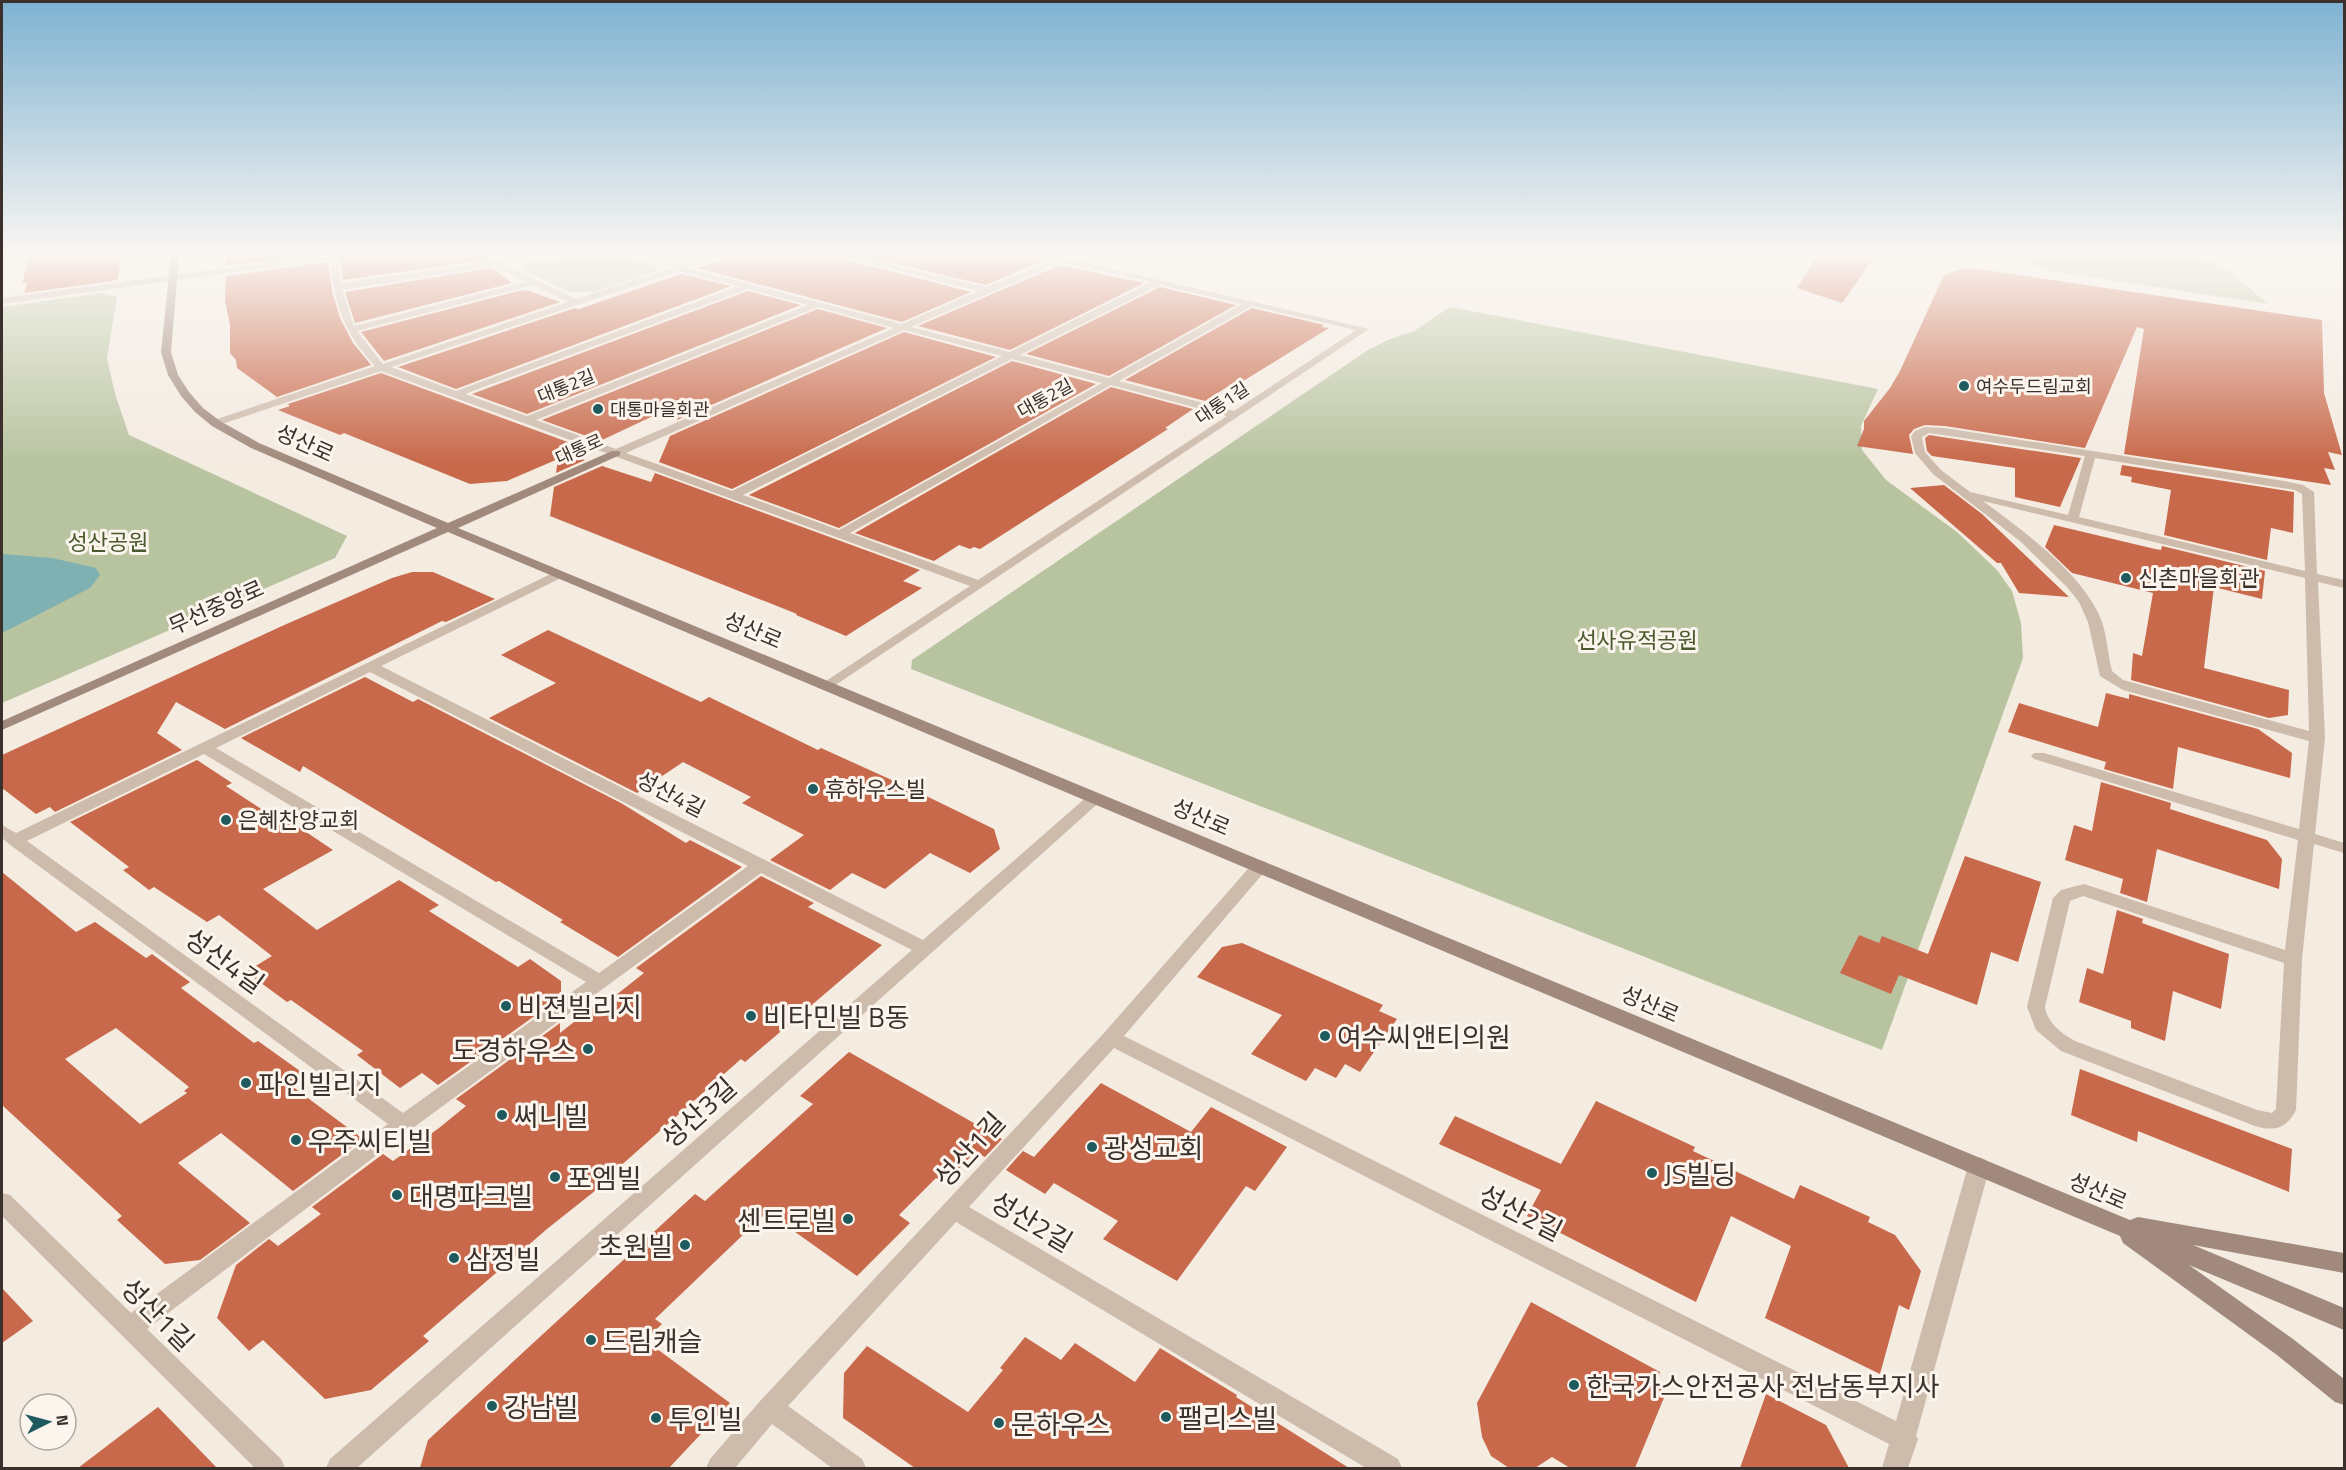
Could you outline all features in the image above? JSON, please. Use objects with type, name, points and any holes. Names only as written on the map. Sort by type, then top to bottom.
[{"type":"street","name":"성산로","points":[[169,325],[166,352],[169,367],[194,407],[239,438],[287,460],[2344,1319]]},
{"type":"street","points":[[348,325],[381,367]]},
{"type":"street","points":[[351,330],[372,325]]},
{"type":"street","points":[[215,423],[508,325]]},
{"type":"street","name":"대통2길","points":[[456,394],[644,325]]},
{"type":"street","name":"대통2길","points":[[528,420],[766,325]]},
{"type":"street","points":[[897,325],[1236,415]]},
{"type":"street","name":"대통로","points":[[447,527],[905,325]]},
{"type":"street","points":[[733,495],[1072,325]]},
{"type":"street","name":"대통2길","points":[[840,534],[1212,325]]},
{"type":"street","name":"대통1길","points":[[828,686],[1364,329],[1345,325]]},
{"type":"street","name":"대통2길","points":[[381,367],[980,585]]},
{"type":"street","points":[[2293,959],[2092,891],[2074,891],[2062,898],[2036,1013],[2046,1029],[2068,1046],[2265,1121],[2277,1121],[2283,1116],[2286,1110],[2293,959],[2317,738],[2308,495],[2303,488],[2091,454],[1945,431],[1924,430],[1918,433],[1915,441],[1920,453],[1936,472],[2024,538],[2072,584],[2085,601],[2094,622],[2103,668],[2109,678],[2128,687],[2317,738]]},
{"type":"street","points":[[2073,519],[2091,454]]},
{"type":"street","points":[[1966,494],[2344,584]]},
{"type":"street","name":"무선중앙로","points":[[2,726],[447,527]]},
{"type":"street","name":"성산4길","points":[[403,1124],[8,835],[205,748],[559,574]]},
{"type":"street","name":"성산4길","points":[[370,666],[925,949]]},
{"type":"street","points":[[205,748],[600,982]]},
{"type":"street","points":[[2039,756],[2344,848]]},
{"type":"street","name":"성산3길","points":[[339,1468],[1096,798]]},
{"type":"street","points":[[129,1328],[403,1124],[760,865]]},
{"type":"street","name":"성산1길","points":[[718,1468],[770,1408],[955,1210],[1111,1038],[1260,866]]},
{"type":"street","name":"성산2길","points":[[1111,1038],[1905,1439]]},
{"type":"street","points":[[1895,1468],[1905,1439],[1979,1166]]},
{"type":"street","name":"성산1길","points":[[2,1202],[272,1468]]},
{"type":"street","name":"성산2길","points":[[955,1210],[1389,1468]]},
{"type":"street","points":[[2109,1220],[2344,1263]]},
{"type":"street","points":[[2109,1220],[2285,1347],[2344,1395]]},
{"type":"street","points":[[770,1408],[853,1468]]},
{"type":"green space","name":"성산공원","points":[[2,325],[112,325],[107,358],[115,394],[129,435],[347,536],[335,558],[2,703]]},
{"type":"green space","name":"선사유적공원","points":[[1424,325],[1542,325],[1878,389],[1861,426],[1862,450],[1886,480],[1957,532],[1997,570],[2012,591],[2021,623],[2023,658],[1882,1050],[911,669],[912,660],[1368,350],[1414,331]]},
{"type":"water","points":[[2,554],[52,558],[96,568],[100,575],[90,588],[2,633]]},
{"type":"building","points":[[230,325],[343,325],[353,343],[371,365],[277,397],[237,368],[236,360],[230,353]]},
{"type":"building","points":[[389,325],[493,325],[384,361],[361,332]]},
{"type":"building","points":[[525,325],[628,325],[456,389],[398,367]]},
{"type":"building","points":[[658,325],[752,325],[527,414],[472,394]]},
{"type":"building","points":[[779,325],[875,325],[887,328],[677,420],[685,401],[600,441],[542,420]]},
{"type":"building","points":[[921,325],[1061,325],[1010,350],[918,326]]},
{"type":"building","points":[[1085,325],[1201,325],[1109,376],[1026,354]]},
{"type":"building","points":[[1223,325],[1322,325],[1321,327],[1329,328],[1240,383],[1235,382],[1205,401],[1125,380]]},
{"type":"building","points":[[1921,325],[2322,325],[2324,393],[2342,455],[2328,452],[2335,470],[2324,468],[2331,485],[2124,454],[2144,329],[2137,327],[2085,448],[1945,426],[1925,425],[1914,429],[1909,435],[1913,454],[1857,446],[1864,429],[1864,421],[1890,388]]},
{"type":"building","points":[[904,332],[996,357],[732,489],[659,462],[670,436]]},
{"type":"building","points":[[1012,361],[1096,384],[839,528],[749,495]]},
{"type":"building","points":[[381,373],[584,448],[569,455],[585,460],[556,473],[558,459],[507,481],[470,484],[344,433],[340,435],[278,410],[290,406],[288,404]]},
{"type":"building","points":[[1111,387],[1193,409],[1165,428],[1168,429],[980,549],[974,547],[970,549],[959,545],[934,561],[855,533]]},
{"type":"building","points":[[1929,435],[2081,458],[2060,507],[2015,497],[2015,468],[1932,456],[1927,451],[1925,438]]},
{"type":"building","points":[[2122,465],[2294,492],[2293,533],[2271,528],[2267,560],[2164,535],[2171,490],[2131,482],[2132,477],[2120,475]]},
{"type":"building","points":[[602,466],[651,482],[655,473],[920,570],[903,581],[922,588],[846,636],[797,614],[550,516],[554,487]]},
{"type":"building","points":[[1944,485],[1982,514],[2069,597],[2019,593],[2001,563],[1997,563],[1910,488]]},
{"type":"building","points":[[2054,525],[2155,549],[2161,550],[2162,546],[2265,571],[2262,599],[2214,587],[2204,668],[2289,690],[2288,715],[2269,718],[2131,680],[2133,653],[2142,656],[2153,593],[2072,573],[2045,547]]},
{"type":"building","points":[[412,572],[433,572],[495,599],[446,622],[442,621],[225,729],[176,702],[157,733],[182,750],[55,812],[50,807],[36,814],[2,788],[2,755],[282,626],[392,578]]},
{"type":"building","points":[[548,630],[701,702],[709,697],[818,750],[821,748],[916,791],[994,829],[1000,849],[970,873],[930,853],[885,889],[852,873],[830,890],[770,860],[804,835],[742,803],[751,797],[683,762],[637,793],[489,718],[556,683],[501,655]]},
{"type":"building","points":[[365,677],[413,702],[418,699],[621,803],[686,843],[690,840],[742,867],[618,957],[499,881],[496,882],[303,766],[300,772],[241,738]]},
{"type":"building","points":[[2106,693],[2129,699],[2129,694],[2258,729],[2292,753],[2290,778],[2178,747],[2173,789],[2104,769],[2106,762],[2008,732],[2019,703],[2098,727]]},
{"type":"building","points":[[197,760],[232,783],[226,786],[283,823],[288,820],[333,850],[263,889],[317,930],[399,880],[439,905],[429,911],[518,967],[530,959],[561,981],[561,997],[438,1085],[422,1073],[400,1088],[357,1055],[363,1051],[291,1000],[287,1002],[246,972],[272,956],[219,915],[207,922],[154,887],[149,890],[123,870],[129,867],[70,822]]},
{"type":"building","points":[[2101,782],[2171,803],[2170,809],[2267,840],[2282,859],[2279,889],[2157,849],[2147,902],[2120,893],[2123,879],[2065,860],[2074,825],[2092,831]]},
{"type":"building","points":[[1965,856],[2041,882],[2018,962],[1991,952],[1977,1005],[1899,975],[1891,994],[1840,973],[1859,935],[1879,943],[1882,936],[1928,954]]},
{"type":"building","points":[[2,872],[76,932],[95,922],[146,958],[152,954],[190,982],[181,988],[254,1043],[258,1041],[307,1076],[293,1087],[363,1139],[293,1191],[221,1133],[178,1163],[250,1223],[200,1260],[165,1264],[117,1220],[122,1216],[2,1105]],"holes":[[[116,1028],[189,1087],[184,1091],[187,1093],[140,1124],[65,1059]]]},
{"type":"building","points":[[761,876],[814,903],[808,907],[882,945],[745,1062],[741,1059],[617,1169],[620,1171],[547,1229],[423,1336],[429,1341],[371,1390],[325,1399],[263,1340],[249,1351],[217,1318],[236,1265],[269,1239],[278,1246],[321,1214],[312,1207],[383,1154],[393,1161],[439,1128],[466,1106],[456,1099],[560,1023],[560,1033],[593,1007],[597,1010],[644,973],[636,968]]},
{"type":"building","points":[[2117,910],[2143,919],[2142,923],[2229,954],[2221,1009],[2173,991],[2165,1041],[2131,1028],[2131,1021],[2079,1002],[2087,968],[2103,974]]},
{"type":"building","name":"여수씨앤티의원","points":[[1242,943],[1383,1005],[1379,1011],[1397,1019],[1360,1072],[1345,1064],[1336,1078],[1315,1068],[1306,1081],[1251,1054],[1282,1015],[1197,977],[1222,947]]},
{"type":"building","points":[[849,1052],[1002,1139],[985,1157],[975,1152],[945,1183],[936,1178],[899,1215],[910,1223],[857,1276],[767,1212],[655,1319],[662,1324],[645,1340],[730,1403],[669,1468],[420,1468],[428,1440],[695,1194],[705,1201],[813,1104],[800,1096]]},
{"type":"building","points":[[2080,1069],[2292,1149],[2289,1192],[2138,1131],[2137,1142],[2071,1115]]},
{"type":"building","points":[[1101,1083],[1191,1132],[1211,1107],[1287,1147],[1255,1191],[1246,1186],[1177,1281],[1103,1239],[1118,1221],[1054,1183],[1045,1194],[1006,1170],[1023,1151],[1034,1157]]},
{"type":"building","points":[[1596,1101],[1695,1147],[1693,1151],[1794,1199],[1800,1185],[1870,1217],[1868,1222],[1895,1235],[1921,1271],[1909,1310],[1899,1305],[1880,1374],[1765,1318],[1791,1246],[1731,1216],[1696,1302],[1527,1216],[1541,1190],[1439,1144],[1455,1116],[1561,1164]]},
{"type":"building","points":[[2,1288],[33,1321],[2,1343]]},
{"type":"building","name":"한국가스안전공사 전남동부지사","points":[[1531,1302],[1660,1372],[1656,1382],[1668,1388],[1635,1468],[1570,1468],[1552,1457],[1535,1468],[1509,1468],[1491,1456],[1482,1437],[1477,1403]]},
{"type":"building","points":[[1025,1337],[1061,1360],[1075,1343],[1135,1382],[1160,1348],[1349,1468],[915,1468],[843,1418],[844,1373],[867,1346],[968,1412],[1003,1370],[1000,1368]]},
{"type":"building","points":[[1766,1394],[1826,1425],[1849,1468],[1740,1468]]},
{"type":"building","points":[[158,1407],[217,1468],[78,1468]]},
{"type":"place","name":"여수두드림교회","points":[[1964,386]]},
{"type":"place","name":"대통마을회관","points":[[598,409]]},
{"type":"place","name":"신촌마을회관","points":[[2126,578]]},
{"type":"place","name":"휴하우스빌","points":[[813,789]]},
{"type":"place","name":"은혜찬양교회","points":[[226,820]]},
{"type":"place","name":"비젼빌리지","points":[[506,1006]]},
{"type":"place","name":"비타민빌 B동","points":[[751,1016]]},
{"type":"place","name":"여수씨앤티의원","points":[[1325,1036]]},
{"type":"place","name":"도경하우스","points":[[588,1049]]},
{"type":"place","name":"파인빌리지","points":[[246,1083]]},
{"type":"place","name":"써니빌","points":[[502,1115]]},
{"type":"place","name":"우주씨티빌","points":[[296,1140]]},
{"type":"place","name":"광성교회","points":[[1092,1147]]},
{"type":"place","name":"JS빌딩","points":[[1652,1173]]},
{"type":"place","name":"포엠빌","points":[[555,1177]]},
{"type":"place","name":"대명파크빌","points":[[397,1195]]},
{"type":"place","name":"센트로빌","points":[[848,1219]]},
{"type":"place","name":"초원빌","points":[[685,1245]]},
{"type":"place","name":"삼정빌","points":[[454,1258]]},
{"type":"place","name":"드림캐슬","points":[[591,1340]]},
{"type":"place","name":"한국가스안전공사 전남동부지사","points":[[1574,1385]]},
{"type":"place","name":"강남빌","points":[[492,1406]]},
{"type":"place","name":"팰리스빌","points":[[1166,1417]]},
{"type":"place","name":"투인빌","points":[[656,1418]]},
{"type":"place","name":"문하우스","points":[[999,1423]]}]
